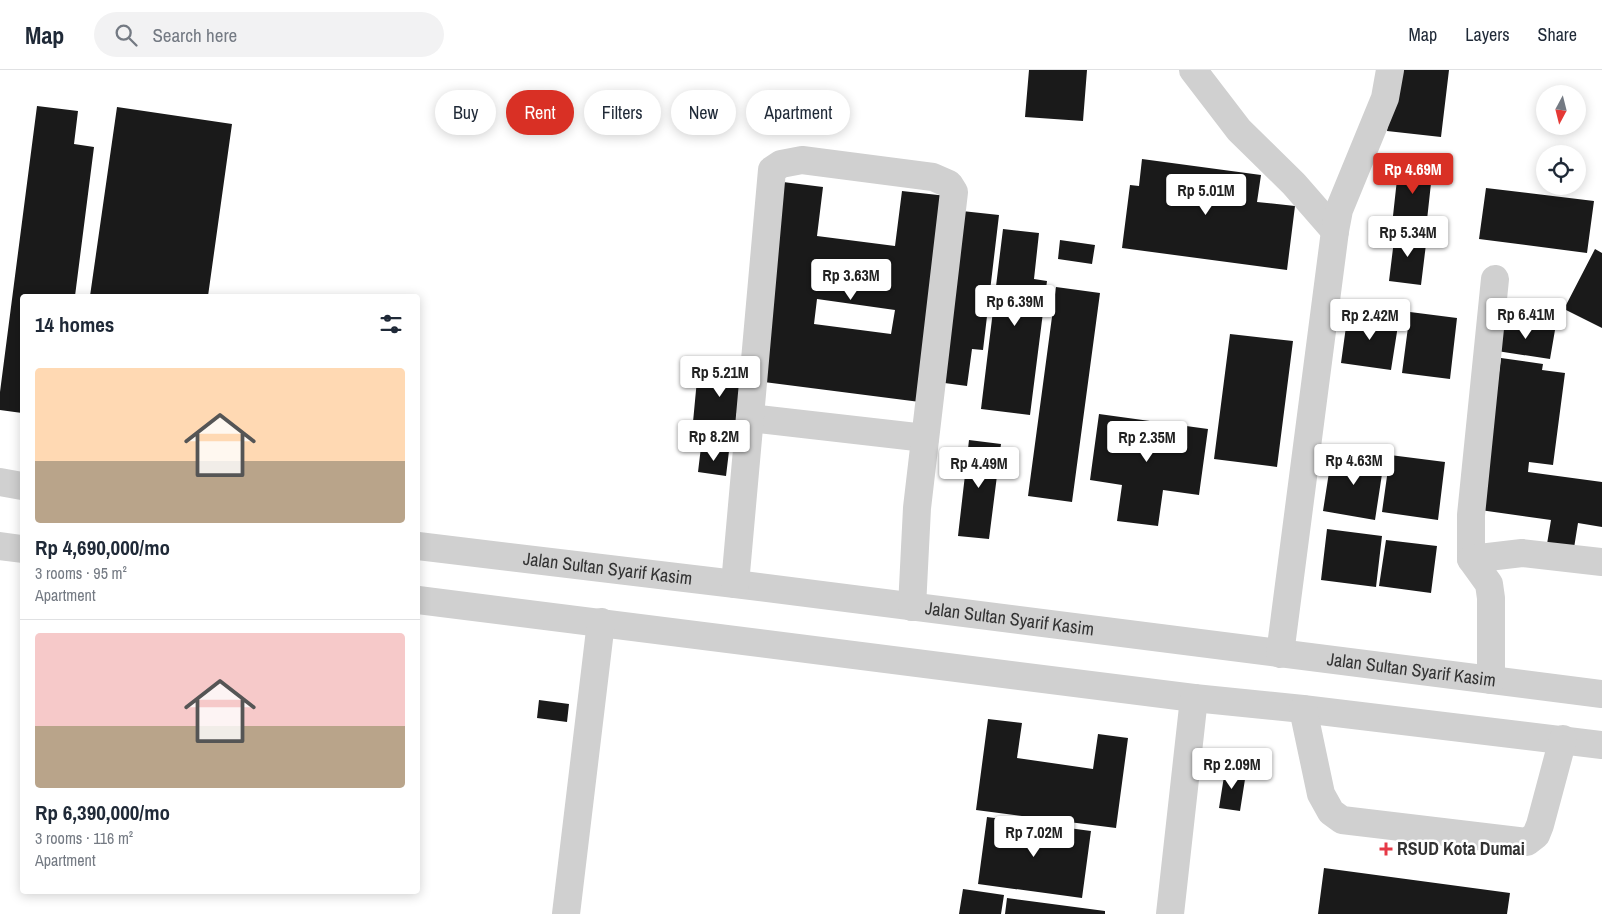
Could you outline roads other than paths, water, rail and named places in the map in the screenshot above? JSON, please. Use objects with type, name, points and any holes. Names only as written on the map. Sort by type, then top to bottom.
[{"type":"street","points":[[1193,70],[1239,130],[1294,184],[1335,231]]},
{"type":"street","points":[[1280,654],[1335,231],[1339,210],[1385,98],[1390,70]]},
{"type":"street","points":[[735,584],[772,170],[780,164],[802,160],[933,176],[949,184],[954,192],[954,201],[917,508],[912,607]]},
{"type":"street","points":[[1491,680],[1491,598],[1489,584],[1470,559],[1472,515],[1495,279]]},
{"type":"street","points":[[750,418],[926,438]]},
{"type":"street","points":[[0,482],[20,486]]},
{"type":"street","points":[[0,546],[20,549]]},
{"type":"street","name":"Jalan Sultan Syarif Kasim","points":[[420,546],[735,584],[1602,694]]},
{"type":"street","points":[[1470,559],[1522,553],[1602,562]]},
{"type":"street","points":[[420,600],[1194,698],[1303,709],[1602,745]]},
{"type":"street","points":[[566,914],[601,622]]},
{"type":"street","points":[[1170,914],[1194,698]]},
{"type":"street","points":[[1303,709],[1321,794],[1331,812],[1342,820],[1527,842],[1536,835],[1540,825],[1563,739]]},
{"type":"place","name":"RSUD Kota Dumai","points":[[1386,849]]}]
